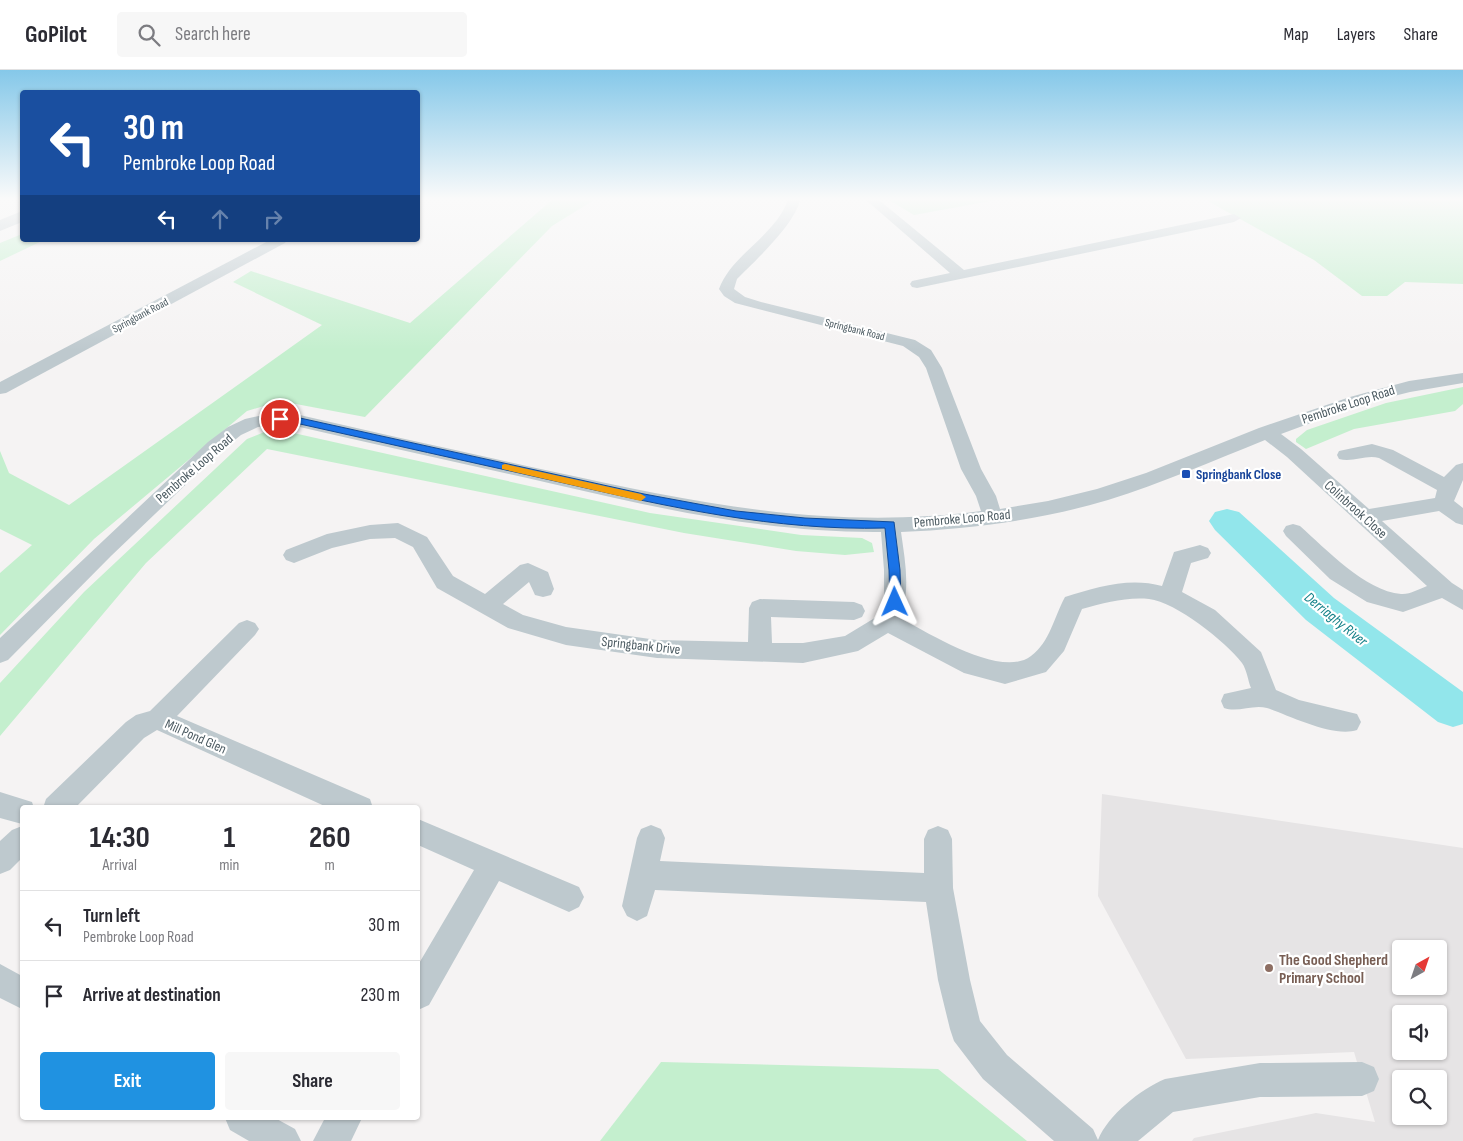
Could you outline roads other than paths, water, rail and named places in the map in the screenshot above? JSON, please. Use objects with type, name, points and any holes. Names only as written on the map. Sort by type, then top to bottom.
[{"type":"street","name":"Springbank Road","points":[[0,389],[261,250]]},
{"type":"street","name":"Springbank Road","points":[[755,250],[730,278],[726,289],[728,293],[756,305],[909,343],[926,354],[934,368],[971,469],[986,496],[994,517]]},
{"type":"street","points":[[931,250],[960,274]]},
{"type":"street","points":[[917,284],[1078,250]]},
{"type":"street","name":"Pembroke Loop Road","points":[[0,653],[108,545],[210,451],[231,434],[248,424],[270,419],[291,419],[634,496],[736,515],[805,522],[862,525],[994,517],[1049,508],[1098,496],[1181,467],[1266,432],[1382,392],[1463,378]]},
{"type":"street","name":"Colinbrook Close","points":[[1266,432],[1294,453],[1444,589],[1463,601]]},
{"type":"street","points":[[1346,455],[1372,450],[1386,454],[1445,495],[1463,518]]},
{"type":"street","points":[[1366,517],[1445,495],[1453,478],[1463,469]]},
{"type":"street","points":[[890,524],[895,570],[895,602],[887,622],[972,666],[1005,674],[1038,665],[1056,644],[1073,603],[1121,590],[1151,591],[1170,596],[1207,616],[1253,660],[1266,697]]},
{"type":"street","name":"Springbank Drive","points":[[294,555],[325,535],[398,530],[420,542],[445,582],[516,622],[566,636],[657,649],[803,653],[850,644],[887,622]]},
{"type":"street","points":[[1293,531],[1338,573],[1375,596],[1403,604],[1444,589]]},
{"type":"street","points":[[1170,596],[1182,557],[1200,552]]},
{"type":"street","points":[[486,606],[528,570],[540,578],[542,589]]},
{"type":"street","points":[[760,652],[760,608],[854,611]]},
{"type":"street","points":[[158,719],[247,629]]},
{"type":"street","points":[[1233,701],[1266,697],[1296,710],[1348,722]]},
{"type":"street","name":"Mill Pond Glen","points":[[59,805],[135,730],[145,723],[158,719],[353,805]]},
{"type":"street","points":[[0,805],[20,810]]},
{"type":"street","points":[[420,833],[569,897]]},
{"type":"street","points":[[637,906],[645,875],[651,838]]},
{"type":"street","points":[[938,839],[938,888],[954,980],[966,1029],[995,1067],[1081,1141]]},
{"type":"street","points":[[0,860],[20,841]]},
{"type":"street","points":[[420,991],[493,865]]},
{"type":"street","points":[[645,875],[938,888]]},
{"type":"street","points":[[0,980],[20,992]]},
{"type":"street","points":[[1116,1141],[1127,1127],[1165,1096],[1260,1080],[1362,1079]]},
{"type":"street","points":[[246,1120],[283,1141]]},
{"type":"street","points":[[331,1141],[343,1120]]},
{"type":"waterway","name":"Derriaghy River","points":[[1227,521],[1320,609],[1453,709]]},
{"type":"place","name":"Springbank Close","points":[[1186,474]]},
{"type":"place","name":"The Good Shepherd Primary School","points":[[1269,968]]}]
